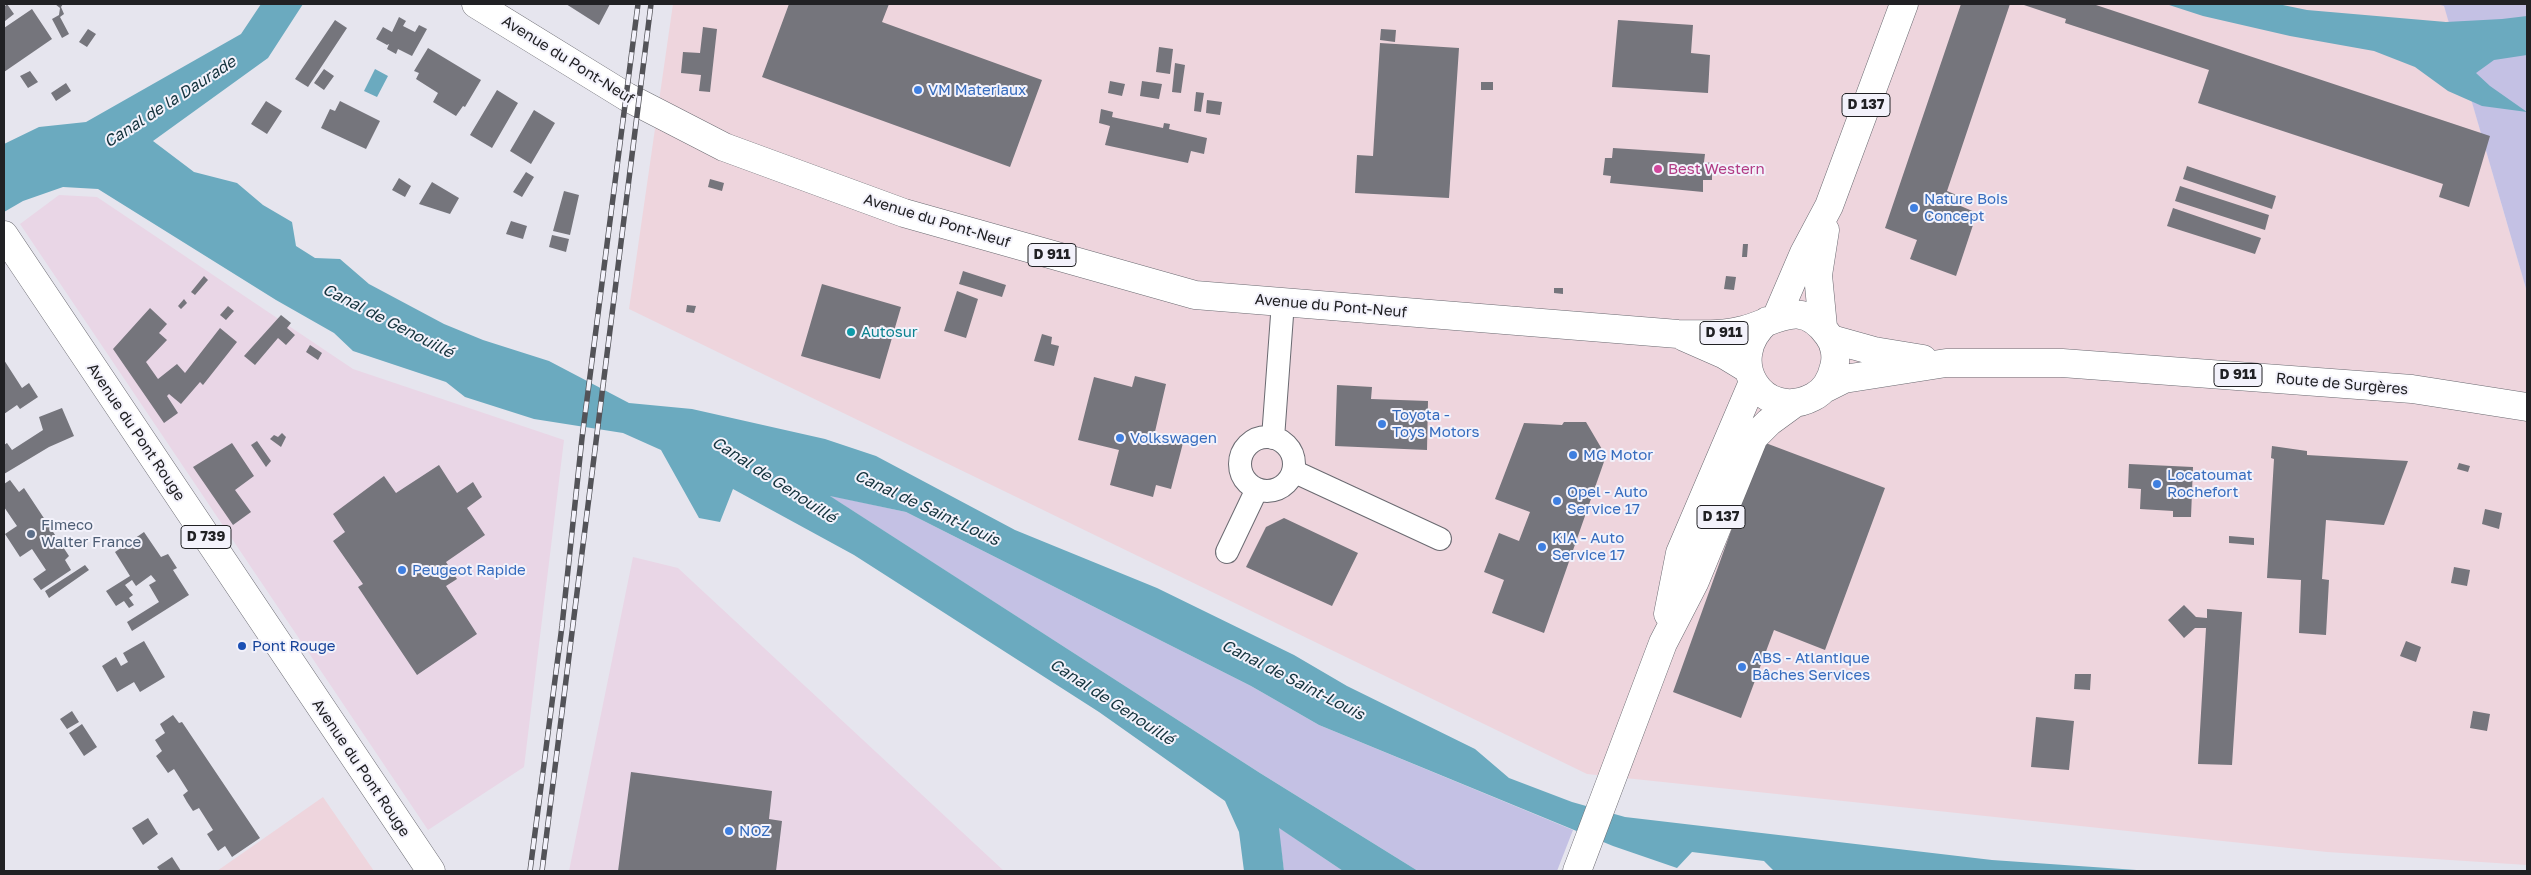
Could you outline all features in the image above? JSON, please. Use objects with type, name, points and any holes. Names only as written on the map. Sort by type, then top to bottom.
[{"type":"main road","name":"Avenue du Pont-Neuf","points":[[476,4],[638,104],[733,151],[904,213],[1194,295],[1678,334]]},
{"type":"main road","name":"D 137","points":[[1772,319],[1829,206],[1904,4]]},
{"type":"main road","name":"D 137","points":[[1827,333],[1818,276],[1829,206]]},
{"type":"main road","name":"Avenue du Pont Rouge","points":[[6,238],[431,871]]},
{"type":"main road","points":[[1789,314],[1802,315],[1827,333],[1835,352],[1832,378],[1824,389],[1806,401],[1795,403],[1771,399],[1750,376],[1747,355],[1750,342],[1757,330],[1772,319],[1789,314]]},
{"type":"main road","name":"D 911","points":[[1678,334],[1743,330],[1772,319]]},
{"type":"main road","name":"D 911","points":[[1827,333],[1874,351],[1946,363]]},
{"type":"main road","name":"D 911","points":[[1678,334],[1725,355],[1750,376]]},
{"type":"main road","name":"D 911","points":[[1824,389],[1844,380],[1946,363]]},
{"type":"main road","name":"Route de Surgères","points":[[1946,363],[2062,363],[2194,372],[2412,389],[2527,408]]},
{"type":"main road","name":"D 137","points":[[1663,642],[1680,553],[1750,376]]},
{"type":"main road","name":"D 137","points":[[1580,862],[1663,642],[1695,580],[1754,437],[1769,422],[1795,403]]},
{"type":"street","points":[[1273,438],[1283,302]]},
{"type":"street","points":[[1273,438],[1288,447],[1294,463],[1293,471],[1283,486],[1275,490],[1257,489],[1244,477],[1241,469],[1243,452],[1256,440],[1273,438]]},
{"type":"street","points":[[1293,471],[1440,539]]},
{"type":"street","points":[[1227,552],[1257,489]]},
{"type":"shaded area","points":[[673,4],[2444,5],[2527,292],[2527,865],[2327,852],[1587,774],[629,309]]},
{"type":"shaded area","points":[[2437,4],[2527,4],[2527,292],[2444,6]]},
{"type":"shaded area","points":[[59,195],[97,197],[353,369],[564,440],[524,767],[428,830],[20,224]]},
{"type":"shaded area","points":[[828,495],[906,512],[1251,686],[1319,725],[1573,830],[1557,871],[1418,871],[1260,773]]},
{"type":"shaded area","points":[[633,557],[678,568],[1004,871],[569,871]]},
{"type":"shaded area","points":[[323,797],[374,871],[217,871]]},
{"type":"shaded area","points":[[1278,827],[1343,871],[1284,871]]},
{"type":"water","points":[[261,4],[303,4],[268,58],[153,141],[194,172],[237,183],[263,205],[292,222],[296,246],[315,258],[340,259],[369,284],[444,324],[483,340],[549,361],[629,403],[692,409],[825,439],[876,456],[1015,530],[1157,588],[1294,655],[1347,686],[1475,749],[1509,778],[1572,802],[1625,817],[1992,860],[2151,871],[1774,871],[1764,861],[1692,852],[1677,868],[1613,846],[1319,725],[1251,686],[906,512],[830,496],[1260,773],[1418,871],[1343,871],[1279,828],[1284,871],[1244,871],[1239,832],[1225,801],[1099,712],[854,555],[733,489],[720,522],[699,518],[661,450],[623,433],[534,419],[465,397],[446,382],[353,351],[334,333],[276,300],[98,189],[63,187],[23,201],[4,212],[4,144],[39,127],[86,122],[241,34]]},
{"type":"water","points":[[2166,4],[2278,4],[2307,10],[2446,22],[2527,16],[2527,55],[2494,60],[2476,73],[2490,86],[2527,112],[2482,106],[2448,91],[2415,67],[2374,51],[2290,36],[2203,16]]},
{"type":"water","points":[[375,69],[388,76],[377,97],[364,91]]},
{"type":"building","points":[[7,4],[14,14],[5,21],[4,7]]},
{"type":"building","points":[[55,4],[63,4],[61,7],[64,14],[60,17],[69,34],[62,38],[52,19],[59,15],[60,8]]},
{"type":"building","points":[[566,4],[610,4],[599,25]]},
{"type":"building","name":"VM Materiaux","points":[[789,4],[889,4],[882,22],[1042,80],[1010,167],[762,77]]},
{"type":"building","points":[[1961,4],[2010,4],[1947,191],[1959,196],[1956,204],[1977,213],[1956,276],[1910,259],[1917,240],[1885,228]]},
{"type":"building","points":[[2021,4],[2093,4],[2490,136],[2469,207],[2439,197],[2443,184],[2198,103],[2209,70],[2065,23],[2066,19]]},
{"type":"building","points":[[32,9],[52,39],[4,72],[4,28]]},
{"type":"building","points":[[399,17],[406,21],[403,26],[415,32],[419,25],[427,29],[412,56],[398,49],[396,54],[387,49],[389,44],[387,45],[376,39],[383,27],[392,32]]},
{"type":"building","points":[[335,20],[347,28],[308,87],[295,79]]},
{"type":"building","points":[[1618,20],[1693,25],[1691,53],[1710,55],[1708,93],[1612,87]]},
{"type":"building","points":[[703,27],[717,29],[710,92],[699,91],[701,75],[681,73],[683,52],[700,53]]},
{"type":"building","points":[[88,29],[96,34],[87,47],[79,42]]},
{"type":"building","points":[[1381,29],[1396,30],[1395,42],[1380,40]]},
{"type":"building","points":[[1380,43],[1459,48],[1449,198],[1355,193],[1357,155],[1373,156]]},
{"type":"building","points":[[1159,47],[1173,49],[1170,74],[1156,72]]},
{"type":"building","points":[[428,48],[481,80],[465,107],[463,106],[456,116],[433,102],[438,93],[416,79],[419,73],[414,71]]},
{"type":"building","points":[[1175,63],[1185,65],[1181,93],[1172,92]]},
{"type":"building","points":[[324,69],[334,76],[324,90],[314,83]]},
{"type":"building","points":[[30,71],[38,82],[28,88],[20,76]]},
{"type":"building","points":[[1110,81],[1125,84],[1122,96],[1108,93]]},
{"type":"building","points":[[1142,81],[1162,84],[1159,99],[1140,96]]},
{"type":"building","points":[[1481,82],[1493,82],[1493,90],[1481,90]]},
{"type":"building","points":[[66,83],[71,91],[56,101],[51,93]]},
{"type":"building","points":[[497,90],[518,103],[492,148],[470,135]]},
{"type":"building","points":[[1196,92],[1204,93],[1201,112],[1194,111]]},
{"type":"building","points":[[1207,100],[1222,102],[1220,115],[1206,113]]},
{"type":"building","points":[[266,101],[282,111],[267,134],[251,124]]},
{"type":"building","points":[[340,101],[380,121],[366,149],[321,128],[330,109],[335,111]]},
{"type":"building","points":[[1101,109],[1113,112],[1112,117],[1163,128],[1164,123],[1170,124],[1169,129],[1207,138],[1204,154],[1191,151],[1188,163],[1105,145],[1110,126],[1099,123]]},
{"type":"building","points":[[534,110],[555,123],[531,164],[510,151]]},
{"type":"building","name":"Best Western","points":[[1613,148],[1705,154],[1704,162],[1712,163],[1712,180],[1703,180],[1703,192],[1610,183],[1611,176],[1603,175],[1605,158],[1612,158]]},
{"type":"building","points":[[2187,166],[2276,196],[2272,209],[2183,179]]},
{"type":"building","points":[[526,172],[534,177],[522,197],[513,192]]},
{"type":"building","points":[[399,178],[411,186],[405,197],[392,190]]},
{"type":"building","points":[[710,179],[724,183],[722,191],[708,187]]},
{"type":"building","points":[[432,182],[459,198],[450,214],[419,204]]},
{"type":"building","points":[[2180,186],[2269,215],[2265,230],[2175,201]]},
{"type":"building","points":[[564,191],[579,195],[570,235],[553,231]]},
{"type":"building","points":[[2173,208],[2261,238],[2255,254],[2167,226]]},
{"type":"building","points":[[511,221],[527,226],[523,239],[506,234]]},
{"type":"building","points":[[552,235],[569,239],[566,252],[549,247]]},
{"type":"building","points":[[1743,244],[1748,244],[1747,257],[1742,257]]},
{"type":"building","points":[[963,271],[1006,285],[1002,297],[959,284]]},
{"type":"building","points":[[204,276],[208,280],[195,295],[191,292]]},
{"type":"building","points":[[1726,276],[1736,277],[1734,290],[1724,289]]},
{"type":"building","name":"Autosur","points":[[822,284],[901,307],[880,379],[801,356]]},
{"type":"building","points":[[1554,288],[1563,288],[1563,294],[1554,293]]},
{"type":"building","points":[[957,291],[978,299],[966,338],[944,331]]},
{"type":"building","points":[[184,299],[187,303],[181,309],[178,306]]},
{"type":"building","points":[[687,305],[696,306],[694,313],[686,312]]},
{"type":"building","points":[[228,306],[234,311],[226,320],[220,315]]},
{"type":"building","points":[[150,308],[167,324],[159,333],[167,340],[146,362],[158,379],[177,364],[185,373],[220,328],[237,342],[203,385],[200,382],[181,404],[169,394],[167,396],[178,413],[164,423],[113,349]]},
{"type":"building","points":[[281,315],[291,323],[287,328],[295,335],[286,345],[278,338],[255,365],[244,356]]},
{"type":"building","points":[[1042,334],[1052,337],[1051,344],[1059,346],[1054,366],[1034,361]]},
{"type":"building","points":[[310,345],[322,353],[318,360],[306,352]]},
{"type":"building","points":[[4,360],[22,388],[29,383],[38,397],[20,409],[17,405],[4,414]]},
{"type":"building","name":"Volkswagen","points":[[1135,376],[1166,384],[1154,436],[1183,443],[1171,489],[1156,485],[1153,497],[1110,485],[1119,450],[1078,440],[1094,377],[1132,387]]},
{"type":"building","name":"Toyota - Toys Motors","points":[[1337,385],[1372,387],[1371,399],[1428,401],[1427,450],[1335,446]]},
{"type":"building","points":[[62,408],[74,436],[49,447],[4,474],[4,445],[7,443],[12,450],[43,430],[39,417]]},
{"type":"building","points":[[1564,422],[1586,422],[1606,456],[1544,633],[1492,613],[1504,580],[1484,572],[1499,533],[1519,541],[1530,512],[1495,499],[1524,423],[1562,425]]},
{"type":"building","points":[[282,433],[286,437],[281,447],[270,439],[274,435],[278,437]]},
{"type":"building","points":[[257,441],[271,461],[266,467],[251,445]]},
{"type":"building","points":[[1763,442],[1885,488],[1825,650],[1774,630],[1741,718],[1673,692]]},
{"type":"building","points":[[232,443],[254,476],[235,490],[251,512],[233,525],[193,467]]},
{"type":"building","points":[[2272,446],[2307,451],[2307,455],[2408,461],[2384,525],[2326,520],[2322,579],[2329,580],[2326,635],[2299,633],[2301,580],[2267,578],[2274,459],[2271,458]]},
{"type":"building","points":[[2459,463],[2470,466],[2468,472],[2457,469]]},
{"type":"building","points":[[2129,464],[2193,467],[2191,517],[2173,517],[2173,511],[2140,509],[2141,489],[2128,488]]},
{"type":"building","name":"Peugeot Rapide","points":[[439,465],[457,493],[473,482],[482,497],[467,508],[485,535],[446,562],[457,579],[446,586],[477,634],[417,675],[358,587],[363,584],[333,541],[345,532],[333,514],[384,476],[396,493]]},
{"type":"building","points":[[10,480],[19,492],[24,488],[69,556],[65,560],[71,570],[41,590],[33,579],[46,570],[32,549],[20,557],[5,534],[17,526],[4,507],[4,484]]},
{"type":"building","points":[[2485,509],[2502,513],[2499,529],[2482,524]]},
{"type":"building","points":[[1284,518],[1358,553],[1332,606],[1246,567],[1266,527]]},
{"type":"building","points":[[144,532],[161,557],[168,554],[177,568],[173,570],[189,595],[132,631],[127,622],[159,602],[149,585],[156,581],[151,575],[136,586],[132,580],[125,585],[133,595],[129,598],[134,605],[129,608],[124,601],[116,606],[106,591],[130,576],[115,552]]},
{"type":"building","points":[[2229,536],[2254,538],[2254,545],[2229,543]]},
{"type":"building","points":[[85,565],[89,570],[49,598],[45,591]]},
{"type":"building","points":[[2454,567],[2470,570],[2467,586],[2451,583]]},
{"type":"building","points":[[2184,605],[2196,617],[2207,618],[2207,609],[2242,612],[2232,765],[2198,764],[2206,628],[2195,628],[2184,638],[2168,620]]},
{"type":"building","points":[[144,641],[165,677],[140,692],[134,682],[117,692],[102,666],[116,657],[121,666],[128,662],[123,653]]},
{"type":"building","points":[[2406,641],[2421,647],[2416,662],[2400,656]]},
{"type":"building","points":[[2075,674],[2091,674],[2090,690],[2074,689]]},
{"type":"building","points":[[72,711],[79,722],[67,729],[60,719]]},
{"type":"building","points":[[2473,711],[2490,714],[2487,731],[2470,728]]},
{"type":"building","points":[[173,715],[179,723],[182,722],[260,838],[232,857],[225,846],[218,851],[207,834],[213,830],[199,808],[193,811],[187,802],[183,795],[188,791],[174,769],[168,773],[156,756],[162,751],[155,740],[165,733],[160,724]]},
{"type":"building","points":[[2036,717],[2074,721],[2069,770],[2031,767]]},
{"type":"building","points":[[82,724],[97,747],[84,756],[69,733]]},
{"type":"building","points":[[631,772],[772,791],[769,819],[782,821],[776,871],[618,871]]},
{"type":"building","points":[[148,818],[158,834],[143,845],[132,828]]},
{"type":"building","points":[[172,857],[181,871],[160,871],[157,867]]},
{"type":"railway","points":[[530,871],[562,626],[582,438],[638,4]]},
{"type":"railway","points":[[542,871],[651,4]]},
{"type":"place","name":"VM Materiaux","points":[[918,90]]},
{"type":"place","name":"Best Western","points":[[1658,169]]},
{"type":"place","name":"Nature Bois Concept","points":[[1914,208]]},
{"type":"place","name":"Autosur","points":[[851,332]]},
{"type":"place","name":"Toyota - Toys Motors","points":[[1382,424]]},
{"type":"place","name":"Volkswagen","points":[[1120,438]]},
{"type":"place","name":"MG Motor","points":[[1573,455]]},
{"type":"place","name":"Locatoumat Rochefort","points":[[2157,484]]},
{"type":"place","name":"Opel - Auto Service 17","points":[[1557,501]]},
{"type":"place","name":"Fimeco Walter France","points":[[31,534]]},
{"type":"place","name":"KIA - Auto Service 17","points":[[1542,547]]},
{"type":"place","name":"Peugeot Rapide","points":[[402,570]]},
{"type":"place","name":"Pont Rouge","points":[[242,646]]},
{"type":"place","name":"ABS - Atlantique Bâches Services","points":[[1742,667]]},
{"type":"place","name":"NOZ","points":[[729,831]]},
{"type":"water label","name":"Canal de la Daurade","points":[[170,102]]},
{"type":"water label","name":"Canal de Genouillé","points":[[388,321]]},
{"type":"water label","name":"Canal de Genouillé","points":[[774,480]]},
{"type":"water label","name":"Canal de Saint-Louis","points":[[927,508]]},
{"type":"water label","name":"Canal de Saint-Louis","points":[[1293,680]]},
{"type":"water label","name":"Canal de Genouillé","points":[[1112,702]]}]
